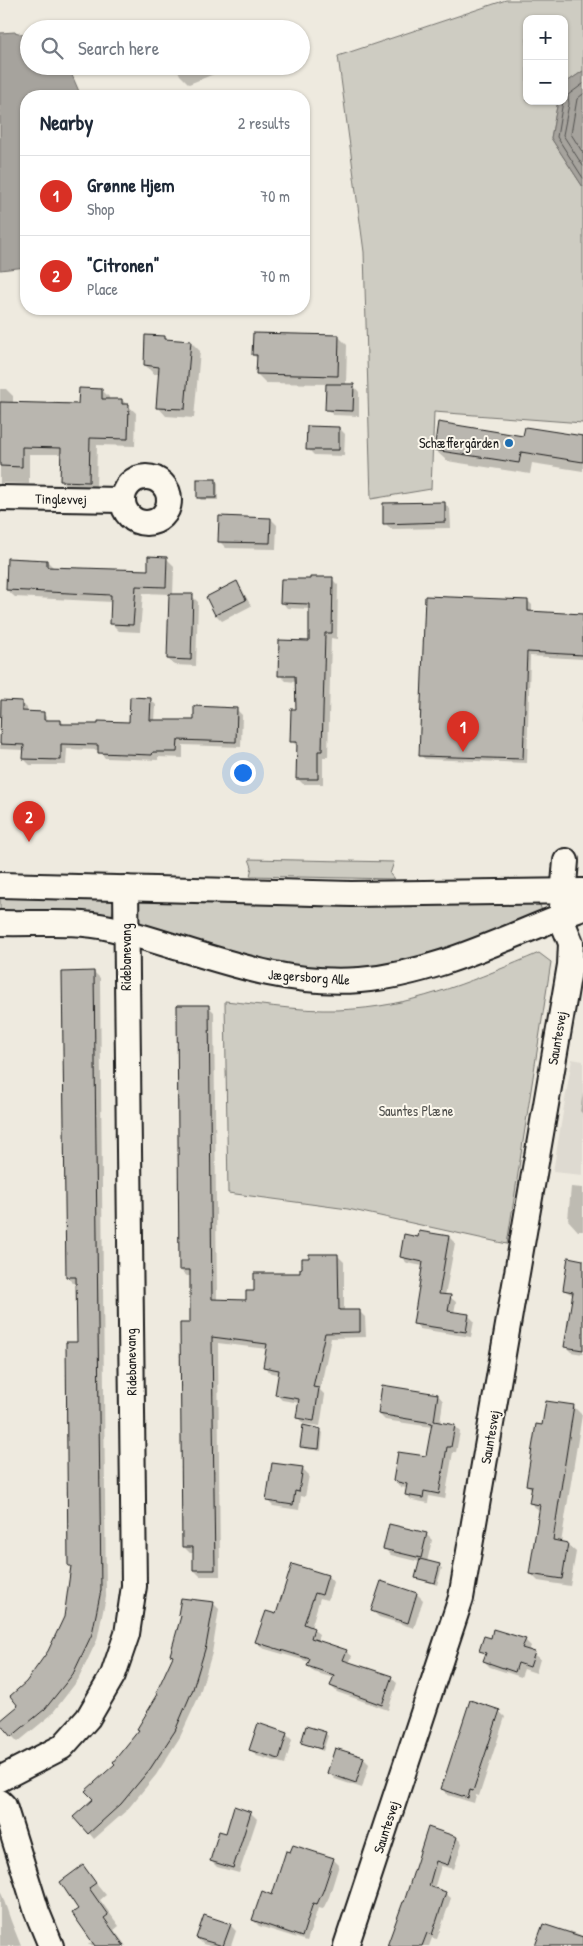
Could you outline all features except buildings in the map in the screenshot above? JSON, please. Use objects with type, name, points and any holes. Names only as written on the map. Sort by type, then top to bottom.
[{"type":"street","name":"Tinglevvej","points":[[0,498],[122,500]]},
{"type":"street","points":[[560,916],[574,891],[566,861]]},
{"type":"street","points":[[0,885],[352,894],[574,891]]},
{"type":"street","name":"Ridebanevang","points":[[0,1779],[62,1747],[88,1718],[113,1675],[129,1624],[134,1586],[125,933],[126,888]]},
{"type":"street","name":"Jægersborg Alle","points":[[0,923],[89,925],[125,933],[265,974],[306,979],[360,980],[390,976],[443,962],[583,908]]},
{"type":"street","name":"Sauntesvej","points":[[346,1946],[462,1598],[570,965],[571,943],[560,916]]},
{"type":"street","points":[[0,1802],[4,1806],[5,1830],[51,1946]]},
{"type":"shaded area","points":[[572,1059],[583,1061],[583,1175],[553,1172]]},
{"type":"green space","points":[[506,0],[583,0],[583,71],[568,81],[568,15],[523,15],[523,105],[557,105],[551,138],[583,187],[583,423],[434,412],[431,489],[371,499],[364,252],[338,56]]},
{"type":"green space","points":[[249,859],[394,862],[390,874],[394,879],[250,876],[252,867]]},
{"type":"green space","points":[[0,892],[112,898],[115,904],[111,917],[0,916]]},
{"type":"green space","points":[[138,899],[531,904],[540,905],[542,911],[541,914],[446,953],[393,968],[305,972],[146,930],[137,916]]},
{"type":"green space","name":"Sauntes Plæne","points":[[539,953],[551,962],[507,1244],[348,1209],[228,1193],[225,1001],[322,1010],[378,1006],[426,996],[494,972]]},
{"type":"water","points":[[0,33],[20,33],[20,75],[72,75],[78,90],[20,90],[20,268],[0,270]]},
{"type":"water","points":[[583,71],[583,187],[551,138],[557,105],[568,105],[568,81]]},
{"type":"place","name":"Schæffergården","points":[[509,443]]},
{"type":"place","name":"Grønne Hjem","points":[[463,752]]},
{"type":"place","name":"\"Citronen\"","points":[[29,842]]}]
